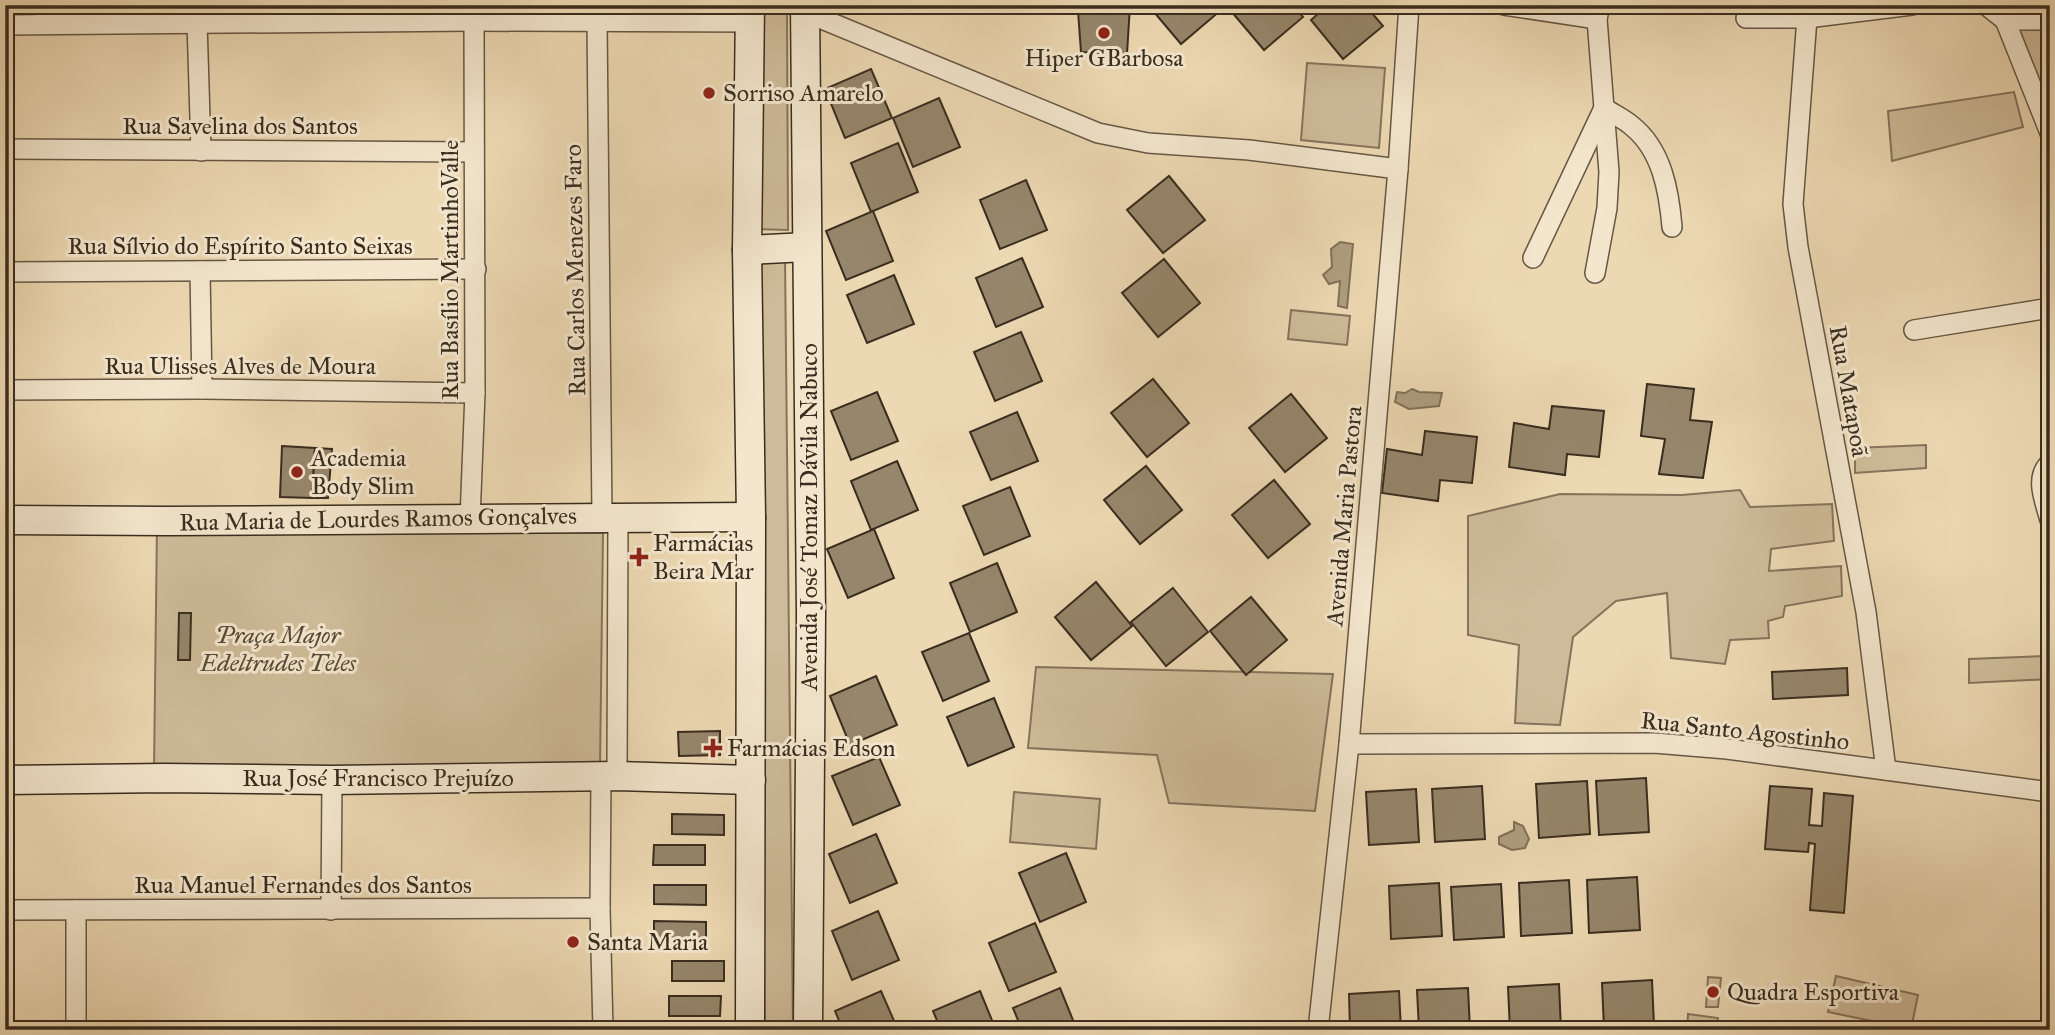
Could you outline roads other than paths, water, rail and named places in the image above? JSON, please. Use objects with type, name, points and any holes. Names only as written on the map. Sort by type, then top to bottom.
[{"type":"main road","name":"Avenida José Tomaz Dávila Nabuco","points":[[805,9],[811,602],[808,1030]]},
{"type":"main road","points":[[750,14],[747,250],[751,517],[750,1030]]},
{"type":"main road","points":[[747,250],[807,247]]},
{"type":"main road","name":"Rua Maria de Lourdes Ramos Gonçalves","points":[[5,520],[751,517]]},
{"type":"main road","name":"Rua José Francisco Prejuízo","points":[[5,780],[332,780],[609,776],[751,780]]},
{"type":"street","name":"Avenida Maria Pastora","points":[[1318,1030],[1349,744],[1398,169],[1409,5]]},
{"type":"street","points":[[1504,5],[1598,12],[1609,172],[1607,208],[1595,273]]},
{"type":"street","points":[[1746,18],[1807,18],[1912,5]]},
{"type":"street","points":[[1986,5],[2005,20],[2050,133]]},
{"type":"street","points":[[805,9],[1098,133],[1148,143],[1249,150],[1398,169]]},
{"type":"street","points":[[5,24],[45,14],[166,14],[197,22],[597,21],[750,14]]},
{"type":"street","name":"Rua Matapoã","points":[[1807,18],[1793,204],[1798,247],[1866,612],[1886,771]]},
{"type":"street","points":[[2005,20],[2050,20]]},
{"type":"street","name":"Rua Basílio MartinhoValle","points":[[470,519],[476,269],[474,21]]},
{"type":"street","name":"Rua Carlos Menezes Faro","points":[[597,21],[610,517],[609,776],[600,908],[603,1030]]},
{"type":"street","points":[[197,22],[201,151]]},
{"type":"street","points":[[1604,108],[1634,127],[1656,155],[1664,177],[1672,227]]},
{"type":"street","points":[[1533,258],[1604,108]]},
{"type":"street","name":"Rua Savelina dos Santos","points":[[5,149],[474,152]]},
{"type":"street","name":"Rua Sílvio do Espírito Santo Seixas","points":[[5,272],[476,269]]},
{"type":"street","points":[[200,271],[202,389]]},
{"type":"street","points":[[1913,330],[2050,308]]},
{"type":"street","name":"Rua Ulisses Alves de Moura","points":[[5,390],[202,389],[475,393]]},
{"type":"street","points":[[2045,471],[2050,520]]},
{"type":"street","name":"Rua Santo Agostinho","points":[[1349,744],[1654,743],[1727,749],[2050,792]]},
{"type":"street","points":[[331,910],[332,780]]},
{"type":"street","name":"Rua Manuel Fernandes dos Santos","points":[[5,910],[600,908]]},
{"type":"street","points":[[76,910],[76,1030]]},
{"type":"place","name":"Hiper GBarbosa","points":[[1104,33]]},
{"type":"place","name":"Sorriso Amarelo","points":[[709,93]]},
{"type":"place","name":"Academia Body Slim","points":[[297,472]]},
{"type":"place","name":"Farmácias Beira Mar","points":[[639,557]]},
{"type":"place","name":"Farmácias Edson","points":[[713,748]]},
{"type":"place","name":"Santa Maria","points":[[573,942]]},
{"type":"place","name":"Quadra Esportiva","points":[[1713,992]]},
{"type":"park label","name":"Praça Major Edeltrudes Teles","points":[[278,649]]}]
